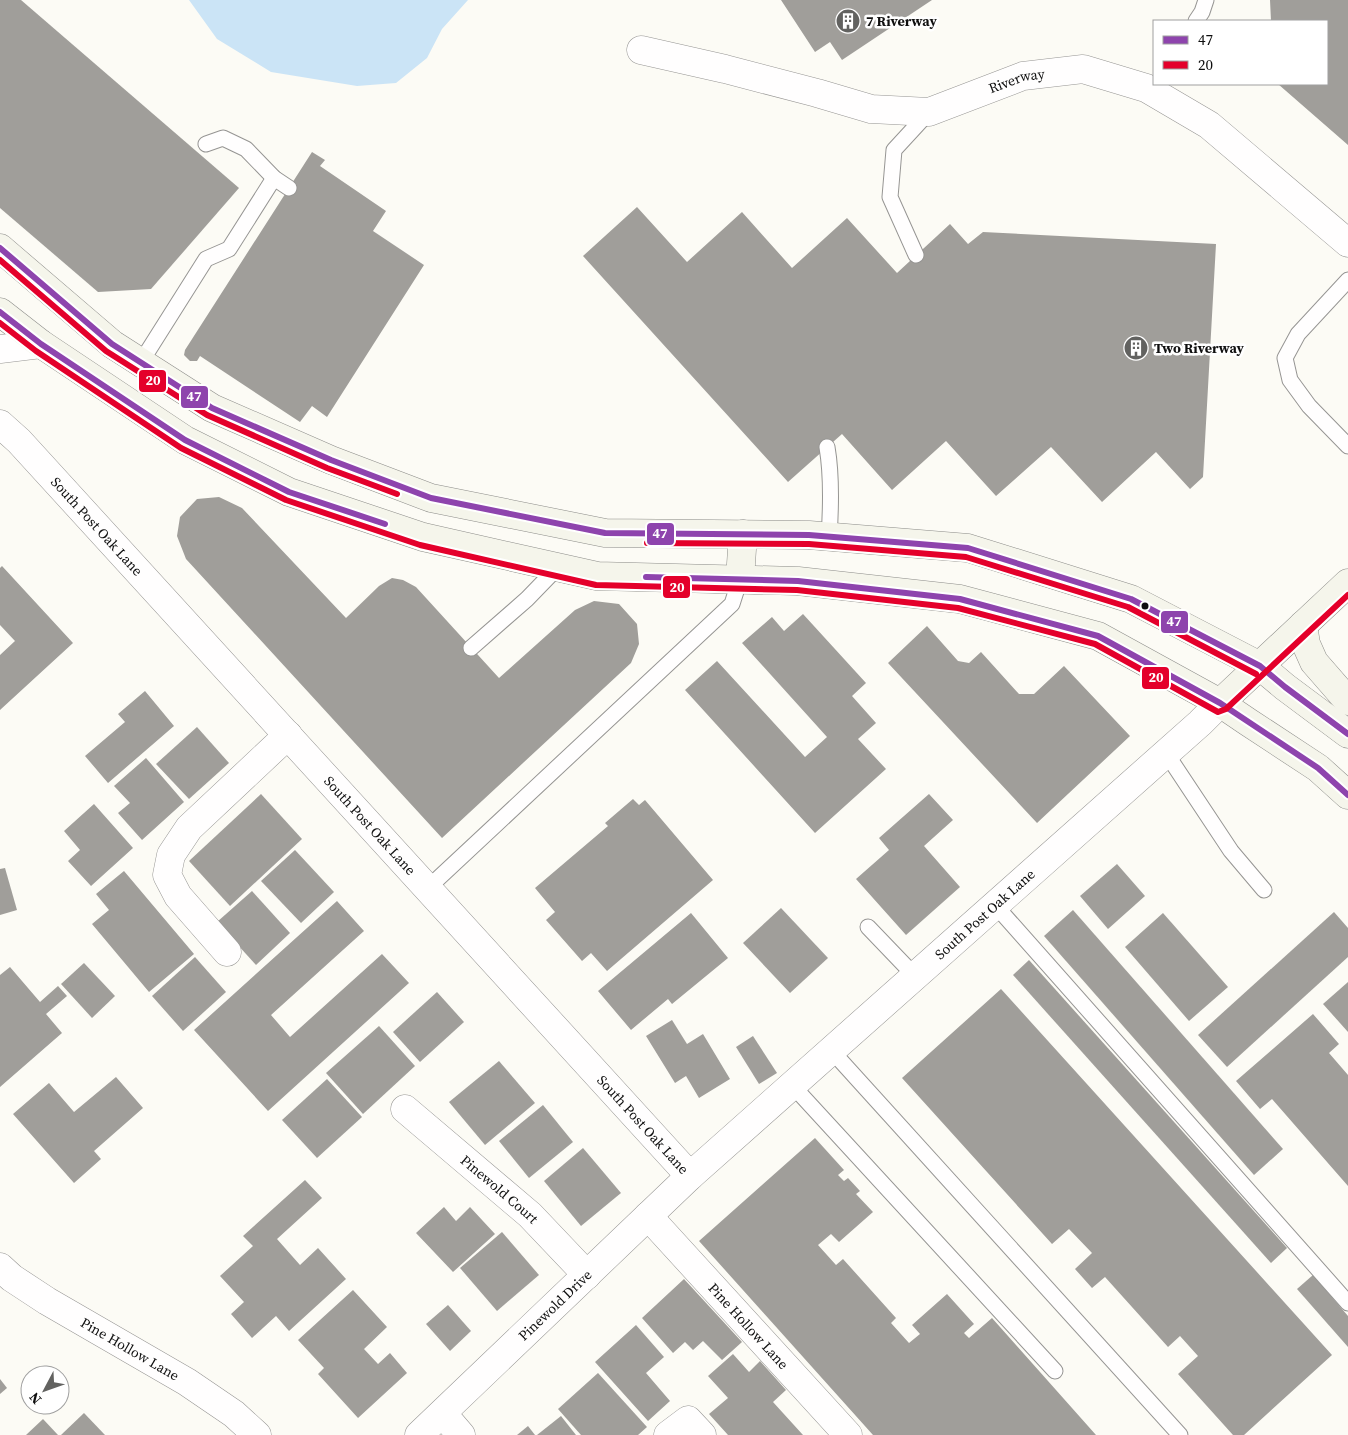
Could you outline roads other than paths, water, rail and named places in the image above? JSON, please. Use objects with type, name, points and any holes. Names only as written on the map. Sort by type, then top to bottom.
[{"type":"main road","points":[[0,248],[112,344],[212,408],[331,460],[431,498],[605,533],[809,535],[968,548],[1131,599],[1260,666],[1348,734]]},
{"type":"main road","points":[[0,312],[41,344],[185,440],[289,492],[422,537],[597,576],[798,581],[960,599],[1098,636],[1220,703],[1318,768],[1348,795]]},
{"type":"main road","points":[[119,396],[141,362]]},
{"type":"main road","points":[[422,537],[431,498]]},
{"type":"main road","points":[[740,579],[743,534]]},
{"type":"main road","name":"South Post Oak Lane","points":[[1220,703],[1348,583]]},
{"type":"main road","points":[[1303,625],[1306,644],[1314,662],[1348,701]]},
{"type":"street","name":"Riverway","points":[[641,50],[734,71],[871,109],[929,112],[1023,76],[1083,69],[1150,82]]},
{"type":"street","name":"Riverway","points":[[1154,85],[1209,125],[1348,243]]},
{"type":"street","points":[[0,349],[41,344]]},
{"type":"street","name":"South Post Oak Lane","points":[[0,407],[10,432],[690,1176],[1200,723],[1220,703]]},
{"type":"street","points":[[227,952],[178,896],[167,876],[171,855],[189,828],[288,735]]},
{"type":"street","name":"Pinewold Court","points":[[405,1109],[530,1215],[587,1275]]},
{"type":"street","name":"Pinewold Drive","points":[[420,1435],[690,1176]]},
{"type":"street","name":"Pine Hollow Lane","points":[[648,1216],[848,1435]]},
{"type":"street","name":"Pine Hollow Lane","points":[[0,1267],[12,1278],[47,1301],[187,1382],[234,1414],[256,1435]]},
{"type":"street","points":[[443,1414],[462,1435]]},
{"type":"street","points":[[668,1435],[688,1420],[702,1435]]},
{"type":"lane","points":[[1197,20],[1206,0]]},
{"type":"lane","points":[[916,255],[890,196],[893,160],[894,150],[929,112]]},
{"type":"lane","points":[[206,144],[223,138],[246,149],[274,178],[289,188]]},
{"type":"lane","points":[[141,362],[206,259],[229,249],[274,178]]},
{"type":"lane","points":[[1348,280],[1298,334],[1286,358],[1290,380],[1309,406],[1348,446]]},
{"type":"lane","points":[[827,446],[830,467],[829,537]]},
{"type":"lane","points":[[471,648],[527,599],[558,567]]},
{"type":"lane","points":[[428,888],[732,604],[740,579]]},
{"type":"lane","points":[[1166,753],[1231,851],[1264,890]]},
{"type":"lane","points":[[995,905],[1348,1303]]},
{"type":"lane","points":[[868,926],[915,976]]},
{"type":"lane","points":[[832,1050],[1180,1435]]},
{"type":"lane","points":[[792,1085],[1055,1371]]},
{"type":"water","points":[[189,0],[468,0],[442,29],[427,58],[396,83],[357,86],[271,72],[217,39]]},
{"type":"place","name":"7 Riverway","points":[[848,21]]},
{"type":"place","name":"Two Riverway","points":[[1136,348]]}]
